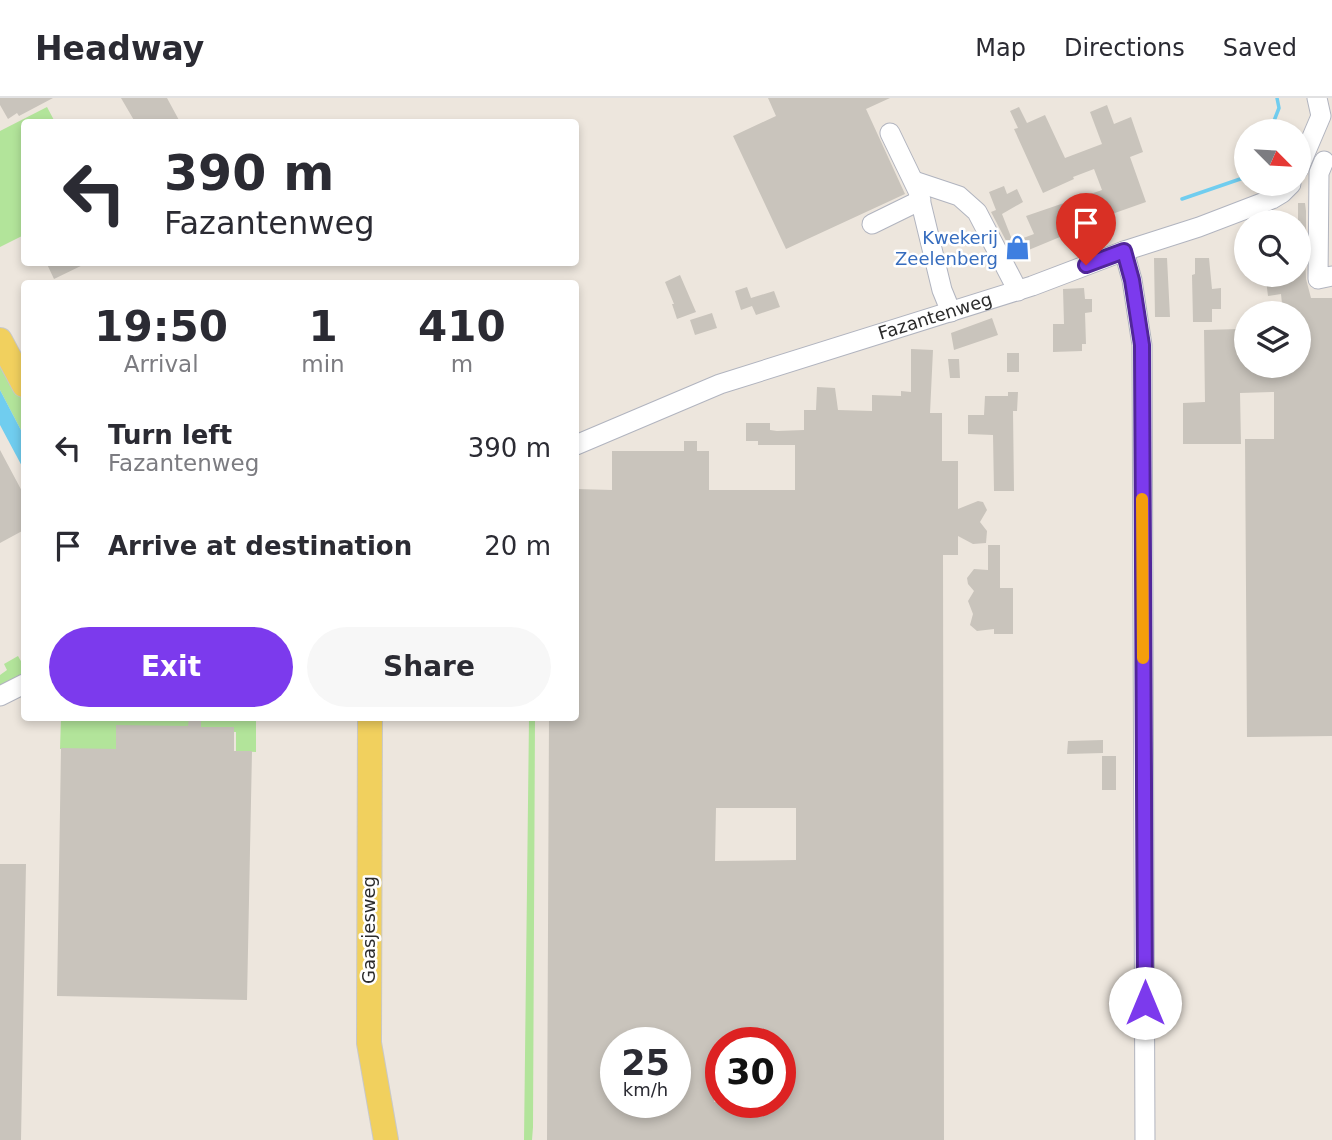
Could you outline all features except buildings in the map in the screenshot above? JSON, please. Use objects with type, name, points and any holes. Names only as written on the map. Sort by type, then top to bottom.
[{"type":"main road","points":[[0,340],[21,379]]},
{"type":"main road","name":"Gaasjesweg","points":[[370,721],[369,1043],[386,1140]]},
{"type":"street","points":[[1317,98],[1321,116],[1315,162],[1319,173],[1325,221],[1325,253],[1318,279],[1332,276]]},
{"type":"street","points":[[890,133],[921,200],[942,290],[951,312]]},
{"type":"street","points":[[914,181],[959,196],[977,212],[1018,291]]},
{"type":"street","name":"Fazantenweg","points":[[579,444],[720,384],[1018,291],[1124,251],[1199,228],[1277,196]]},
{"type":"street","points":[[872,224],[921,200]]},
{"type":"street","points":[[1124,251],[1132,280],[1142,345],[1145,1140]]},
{"type":"street","points":[[0,696],[21,686]]},
{"type":"green space","points":[[47,107],[53,119],[24,119]]},
{"type":"green space","points":[[21,120],[21,236],[0,247],[0,131]]},
{"type":"green space","points":[[0,355],[21,394],[21,430],[0,390]]},
{"type":"green space","points":[[18,656],[21,661],[21,680],[0,690],[0,675],[7,670],[4,664]]},
{"type":"green space","points":[[61,721],[256,721],[256,752],[236,751],[236,732],[118,729],[116,750],[60,749]]},
{"type":"green space","points":[[529,721],[535,721],[533,1127],[532,1140],[524,1140]]},
{"type":"water","points":[[0,390],[21,430],[21,464],[0,425]]},
{"type":"waterway","points":[[1275,119],[1279,108],[1277,98]]},
{"type":"waterway","points":[[1182,199],[1234,181]]},
{"type":"slow traffic","points":[[1142,499],[1143,658]]},
{"type":"place","name":"Kwekerij Zeelenberg","points":[[1018,248]]},
{"type":"route","points":[[1086,265],[1124,251],[1132,280],[1142,345],[1145,1003]]}]
